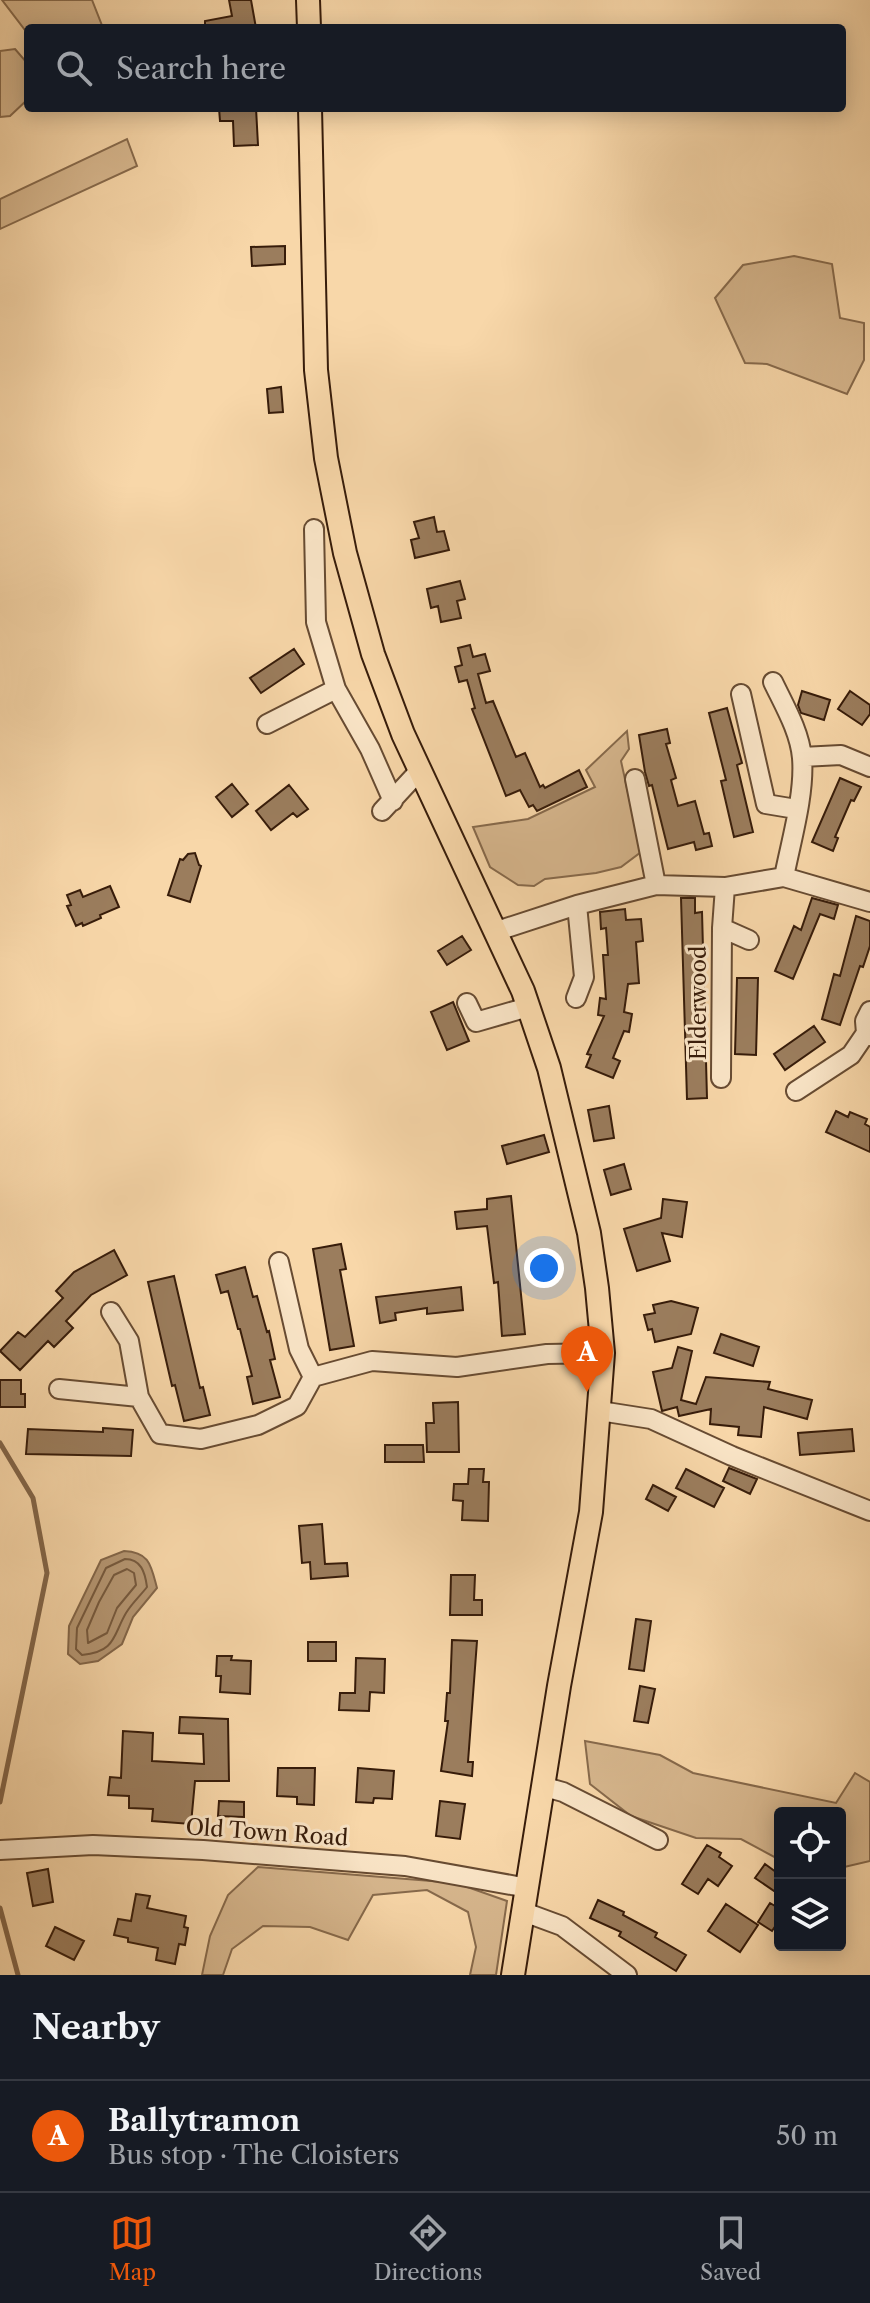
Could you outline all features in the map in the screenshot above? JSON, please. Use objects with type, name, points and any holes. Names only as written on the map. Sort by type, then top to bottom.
[{"type":"main road","points":[[308,0],[309,24]]},
{"type":"main road","points":[[310,112],[316,370],[326,458],[345,553],[373,654],[420,770],[528,1007],[549,1068],[589,1233],[603,1353],[591,1512],[559,1686],[513,1975]]},
{"type":"street","points":[[314,529],[316,622],[336,689],[370,749],[388,806],[420,770]]},
{"type":"street","points":[[773,682],[793,723],[802,757],[784,877]]},
{"type":"street","points":[[267,724],[336,689]]},
{"type":"street","points":[[741,694],[766,804],[796,809]]},
{"type":"street","points":[[802,757],[841,755],[870,767]]},
{"type":"street","points":[[635,779],[656,885]]},
{"type":"street","points":[[494,932],[577,905],[656,885],[725,887],[784,877],[870,902]]},
{"type":"street","name":"Elderwood","points":[[721,1078],[725,887]]},
{"type":"street","points":[[576,998],[584,977],[577,905]]},
{"type":"street","name":"Elderwood","points":[[722,928],[749,940]]},
{"type":"street","points":[[467,1003],[476,1022],[528,1007]]},
{"type":"street","points":[[796,1091],[851,1055],[868,1034],[865,1021],[870,1011]]},
{"type":"street","points":[[279,1262],[299,1349],[313,1377]]},
{"type":"street","points":[[111,1312],[129,1341],[139,1397],[160,1434],[201,1439],[258,1425],[297,1406],[313,1377],[372,1361],[457,1367],[547,1354],[603,1353]]},
{"type":"street","points":[[59,1389],[139,1397]]},
{"type":"street","points":[[600,1411],[651,1419],[732,1456],[870,1511]]},
{"type":"street","points":[[545,1787],[563,1792],[658,1840]]},
{"type":"street","name":"Old Town Road","points":[[0,1850],[93,1845],[203,1850],[405,1866],[528,1888]]},
{"type":"street","points":[[524,1912],[562,1926],[627,1975]]},
{"type":"shaded area","points":[[2,0],[92,0],[101,24],[24,24],[24,29]]},
{"type":"shaded area","points":[[15,49],[24,59],[24,103],[10,116],[0,117],[0,51]]},
{"type":"shaded area","points":[[127,139],[137,166],[0,229],[0,199]]},
{"type":"shaded area","points":[[794,256],[832,264],[840,318],[864,323],[864,360],[847,394],[767,364],[745,363],[715,298],[743,265]]},
{"type":"shaded area","points":[[627,731],[629,749],[621,761],[641,852],[621,867],[545,879],[534,886],[518,885],[490,867],[473,827],[528,819],[595,787],[586,770]]},
{"type":"shaded area","points":[[585,1741],[660,1755],[693,1773],[836,1803],[855,1773],[870,1782],[870,1861],[846,1867],[846,1807],[774,1807],[774,1857],[741,1839],[696,1838],[631,1816],[590,1784]]},
{"type":"shaded area","points":[[258,1867],[456,1883],[507,1901],[496,1975],[470,1975],[476,1947],[468,1912],[427,1890],[373,1895],[348,1940],[310,1927],[263,1926],[232,1949],[223,1975],[202,1975],[210,1936],[228,1895]]},
{"type":"water","points":[[124,1551],[144,1557],[151,1567],[157,1588],[133,1617],[122,1644],[98,1661],[80,1664],[68,1654],[69,1626],[101,1560]]},
{"type":"building","points":[[229,0],[251,0],[255,24],[205,24],[205,21],[232,16]]},
{"type":"building","points":[[219,112],[256,112],[258,145],[234,146],[233,121],[220,121]]},
{"type":"building","points":[[285,246],[285,264],[252,266],[251,247]]},
{"type":"building","points":[[281,387],[283,412],[269,413],[267,389]]},
{"type":"building","points":[[434,517],[437,532],[444,531],[449,550],[415,558],[411,540],[419,538],[414,522]]},
{"type":"building","points":[[460,581],[465,599],[457,601],[461,618],[441,622],[438,606],[431,608],[427,589]]},
{"type":"building","points":[[470,645],[473,657],[485,654],[490,671],[478,674],[486,703],[493,701],[516,757],[525,753],[540,787],[543,785],[545,788],[579,770],[587,787],[537,811],[533,805],[529,807],[520,790],[506,796],[472,709],[475,708],[467,680],[459,682],[455,667],[462,665],[458,648]]},
{"type":"building","points":[[294,649],[304,664],[261,693],[250,678]]},
{"type":"building","points":[[802,691],[830,700],[824,720],[801,713],[798,705]]},
{"type":"building","points":[[850,691],[870,705],[870,714],[862,725],[838,709]]},
{"type":"building","points":[[727,708],[742,763],[737,765],[753,832],[734,837],[721,781],[726,780],[709,713]]},
{"type":"building","points":[[667,729],[670,743],[666,744],[676,778],[671,780],[678,806],[695,801],[704,834],[709,833],[712,846],[696,850],[694,842],[668,849],[652,785],[649,786],[645,772],[639,735]]},
{"type":"building","points":[[840,778],[861,787],[854,801],[851,800],[835,837],[838,838],[833,851],[812,842]]},
{"type":"building","points":[[232,784],[248,804],[232,817],[216,797]]},
{"type":"building","points":[[289,785],[308,809],[297,817],[293,813],[271,830],[256,811]]},
{"type":"building","points":[[195,853],[201,866],[190,902],[168,895],[180,859]]},
{"type":"building","points":[[110,886],[119,907],[83,926],[82,923],[76,926],[67,906],[71,905],[67,895],[80,890],[83,897]]},
{"type":"building","points":[[681,898],[695,898],[695,913],[702,912],[707,1098],[687,1099]]},
{"type":"building","points":[[812,898],[838,905],[834,919],[820,914],[793,979],[775,971],[794,926],[801,930]]},
{"type":"building","points":[[625,909],[626,920],[641,919],[643,941],[636,942],[639,983],[628,984],[624,1012],[632,1014],[629,1032],[624,1031],[613,1058],[620,1061],[613,1078],[586,1067],[591,1055],[587,1054],[604,1016],[598,1015],[600,998],[606,999],[603,955],[608,955],[606,928],[601,929],[600,912]]},
{"type":"building","points":[[856,916],[870,921],[870,946],[840,1025],[822,1019],[834,974],[840,976]]},
{"type":"building","points":[[462,936],[471,950],[447,965],[438,951]]},
{"type":"building","points":[[737,978],[758,978],[756,1055],[735,1054]]},
{"type":"building","points":[[453,1002],[469,1041],[447,1050],[431,1012]]},
{"type":"building","points":[[814,1026],[825,1042],[785,1070],[774,1054]]},
{"type":"building","points":[[609,1106],[614,1138],[594,1141],[588,1110]]},
{"type":"building","points":[[836,1111],[848,1117],[850,1112],[867,1119],[865,1124],[870,1127],[870,1152],[826,1132]]},
{"type":"building","points":[[544,1135],[549,1152],[507,1164],[502,1146]]},
{"type":"building","points":[[624,1164],[631,1189],[611,1195],[604,1170]]},
{"type":"building","points":[[511,1196],[525,1334],[502,1336],[498,1282],[494,1283],[487,1226],[457,1229],[455,1212],[487,1209],[487,1199]]},
{"type":"building","points":[[663,1199],[687,1202],[682,1237],[662,1233],[670,1261],[637,1271],[624,1229],[661,1218]]},
{"type":"building","points":[[341,1244],[346,1269],[340,1270],[354,1346],[330,1350],[313,1249]]},
{"type":"building","points":[[114,1250],[127,1275],[91,1295],[66,1321],[73,1328],[54,1347],[48,1341],[20,1370],[0,1351],[18,1332],[25,1337],[63,1298],[56,1291],[74,1272]]},
{"type":"building","points":[[245,1267],[253,1297],[257,1296],[269,1331],[275,1359],[270,1360],[280,1397],[253,1404],[247,1377],[252,1376],[240,1329],[228,1291],[221,1293],[216,1275]]},
{"type":"building","points":[[174,1276],[200,1388],[203,1387],[210,1415],[184,1421],[175,1385],[172,1386],[148,1282]]},
{"type":"building","points":[[461,1287],[463,1310],[427,1314],[427,1308],[395,1313],[396,1320],[380,1323],[376,1297]]},
{"type":"building","points":[[671,1301],[698,1308],[691,1334],[655,1342],[644,1315],[655,1313],[653,1305]]},
{"type":"building","points":[[721,1334],[759,1347],[753,1366],[714,1353]]},
{"type":"building","points":[[678,1347],[692,1351],[681,1400],[696,1404],[706,1377],[770,1382],[768,1389],[812,1400],[807,1419],[764,1407],[761,1437],[738,1435],[739,1427],[710,1424],[711,1409],[679,1416],[677,1407],[662,1411],[653,1372],[672,1368]]},
{"type":"building","points":[[0,1380],[21,1380],[25,1407],[0,1407]]},
{"type":"building","points":[[458,1402],[459,1452],[427,1452],[426,1423],[434,1423],[433,1403]]},
{"type":"building","points":[[103,1428],[133,1430],[131,1456],[26,1454],[28,1429],[103,1432]]},
{"type":"building","points":[[852,1429],[854,1451],[800,1455],[798,1433]]},
{"type":"building","points":[[385,1445],[423,1445],[424,1462],[385,1462]]},
{"type":"building","points":[[729,1468],[757,1479],[750,1494],[723,1481]]},
{"type":"building","points":[[469,1469],[484,1469],[483,1482],[489,1482],[488,1521],[462,1520],[463,1501],[453,1500],[454,1484],[468,1484]]},
{"type":"building","points":[[686,1469],[724,1488],[714,1507],[676,1488]]},
{"type":"building","points":[[653,1485],[676,1497],[668,1511],[646,1499]]},
{"type":"building","points":[[322,1524],[325,1564],[347,1563],[348,1576],[311,1579],[310,1562],[302,1563],[299,1526]]},
{"type":"building","points":[[451,1575],[475,1575],[474,1600],[482,1600],[482,1615],[450,1615]]},
{"type":"building","points":[[636,1619],[651,1621],[644,1671],[629,1669]]},
{"type":"building","points":[[452,1640],[477,1641],[468,1762],[473,1762],[472,1776],[441,1771],[448,1721],[445,1721],[447,1693],[450,1693]]},
{"type":"building","points":[[308,1642],[336,1642],[336,1661],[308,1661]]},
{"type":"building","points":[[217,1656],[251,1661],[250,1694],[220,1692],[221,1676],[216,1676]]},
{"type":"building","points":[[356,1658],[385,1659],[384,1693],[370,1692],[369,1711],[339,1710],[340,1693],[355,1693]]},
{"type":"building","points":[[640,1686],[655,1689],[648,1723],[634,1721]]},
{"type":"building","points":[[180,1717],[228,1719],[229,1781],[195,1781],[191,1824],[152,1821],[153,1809],[129,1808],[129,1796],[108,1795],[110,1777],[121,1778],[123,1731],[153,1733],[152,1761],[204,1764],[203,1734],[179,1733]]},
{"type":"building","points":[[278,1768],[315,1768],[314,1805],[297,1804],[297,1797],[277,1796]]},
{"type":"building","points":[[358,1768],[394,1771],[392,1799],[374,1798],[373,1803],[356,1802]]},
{"type":"building","points":[[219,1801],[244,1802],[244,1817],[218,1816]]},
{"type":"building","points":[[440,1801],[465,1804],[460,1839],[436,1836]]},
{"type":"building","points":[[707,1845],[721,1853],[719,1857],[732,1866],[718,1886],[708,1879],[698,1894],[682,1884]]},
{"type":"building","points":[[765,1864],[774,1871],[774,1891],[755,1878]]},
{"type":"building","points":[[48,1869],[53,1902],[33,1906],[27,1873]]},
{"type":"building","points":[[136,1894],[150,1896],[147,1908],[186,1916],[184,1927],[188,1928],[185,1945],[179,1944],[175,1964],[156,1960],[158,1948],[128,1942],[128,1938],[114,1935],[118,1919],[131,1921]]},
{"type":"building","points":[[598,1900],[624,1912],[623,1915],[657,1933],[655,1937],[686,1955],[676,1971],[619,1936],[621,1932],[590,1918]]},
{"type":"building","points":[[770,1903],[774,1905],[772,1931],[758,1922]]},
{"type":"building","points":[[726,1904],[758,1925],[740,1952],[708,1931]]},
{"type":"building","points":[[55,1927],[84,1941],[74,1960],[46,1946]]},
{"type":"waterway","points":[[0,1443],[33,1498],[47,1573],[0,1802]]},
{"type":"waterway","points":[[0,1908],[18,1975]]},
{"type":"place","name":"Ballytramon","points":[[587,1392]]}]
